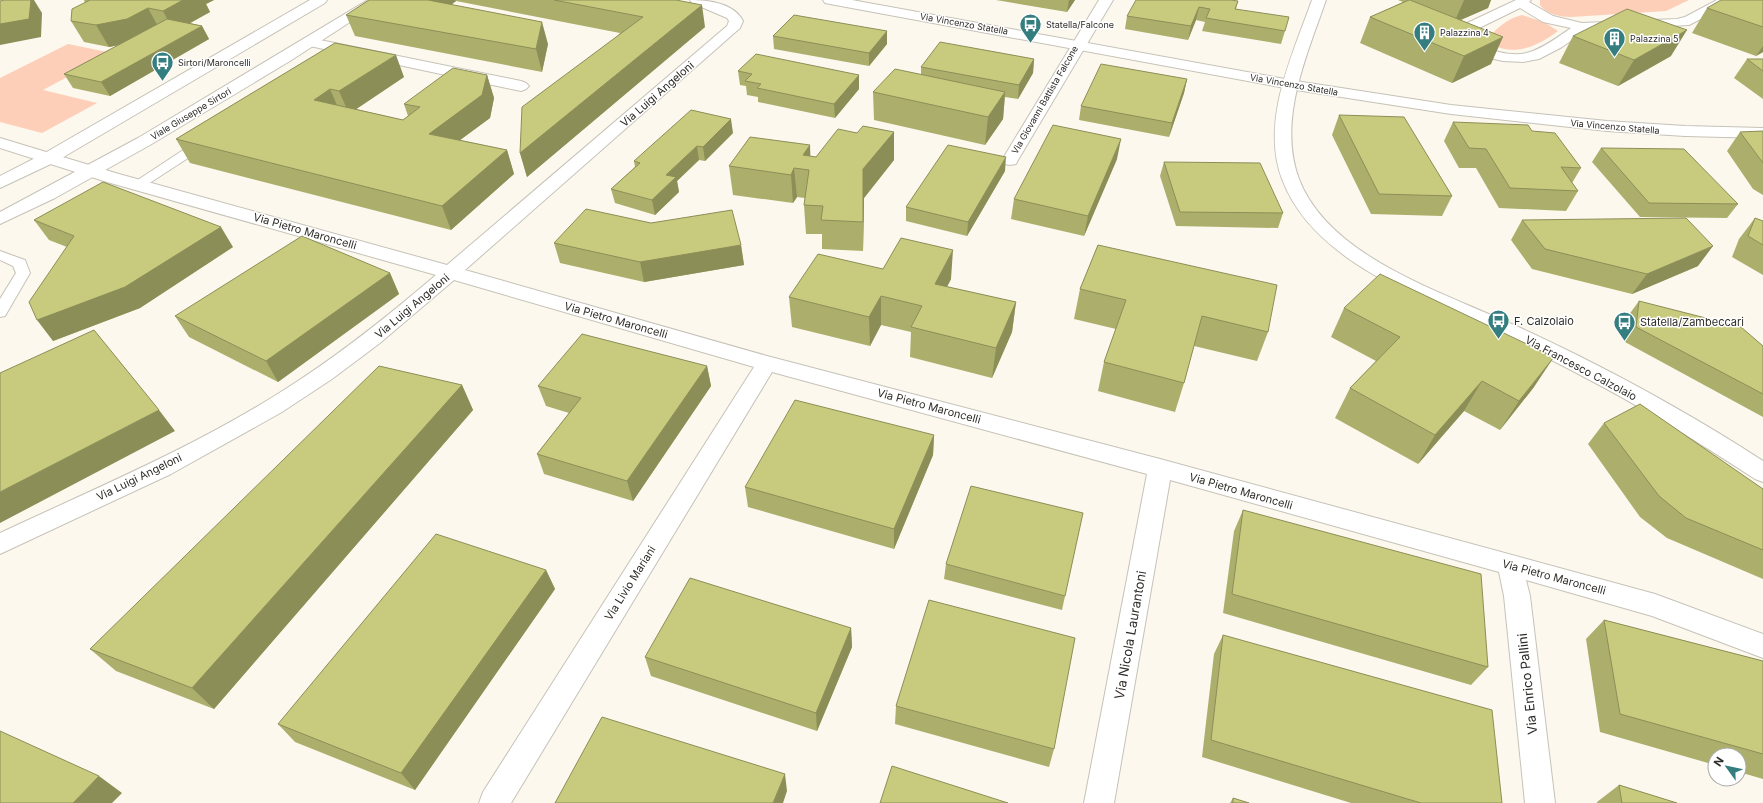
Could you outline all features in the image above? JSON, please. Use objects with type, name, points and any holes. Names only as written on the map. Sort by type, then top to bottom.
[{"type":"street","points":[[0,183],[49,158],[320,0]]},
{"type":"street","name":"Viale Giuseppe Sirtori","points":[[0,219],[92,172],[310,42],[377,0]]},
{"type":"street","name":"Via Luigi Angeloni","points":[[0,544],[203,447],[258,416],[333,369],[389,326],[733,28],[736,21],[733,15],[697,0]]},
{"type":"street","name":"Via Vincenzo Statella","points":[[830,0],[1290,85],[1500,117],[1646,130],[1763,134]]},
{"type":"street","name":"Via Giovanni Battista Falcone","points":[[1010,160],[1106,0]]},
{"type":"street","name":"Via Francesco Calzolaio","points":[[1319,0],[1290,85],[1282,135],[1283,150],[1290,180],[1304,204],[1326,232],[1383,272],[1598,375],[1763,473]]},
{"type":"street","points":[[1582,27],[1557,44],[1534,56],[1523,58],[1503,57],[1485,53],[1471,45],[1465,38],[1465,31],[1468,28],[1522,2],[1543,17],[1582,27],[1677,23],[1689,21],[1727,0]]},
{"type":"street","points":[[310,42],[521,86]]},
{"type":"street","name":"Via Pietro Maroncelli","points":[[0,143],[136,185],[767,363],[1160,468],[1655,605],[1763,646]]},
{"type":"street","name":"Via Livio Mariani","points":[[494,803],[767,363]]},
{"type":"street","name":"Via Nicola Laurantoni","points":[[1099,803],[1160,468]]},
{"type":"street","name":"Via Enrico Pallini","points":[[1510,566],[1517,596],[1540,803]]},
{"type":"lane","points":[[335,59],[348,51]]},
{"type":"lane","points":[[136,185],[216,134]]},
{"type":"lane","points":[[0,255],[20,263],[23,272],[0,312]]},
{"type":"shaded area","points":[[1540,0],[1689,0],[1666,11],[1571,17],[1558,16],[1546,11],[1540,5]]},
{"type":"shaded area","points":[[1522,15],[1544,22],[1558,31],[1534,45],[1517,50],[1500,48],[1491,44],[1490,37],[1496,30],[1504,23]]},
{"type":"shaded area","points":[[68,44],[112,53],[43,90],[97,103],[42,133],[0,122],[0,78]]},
{"type":"building","points":[[31,0],[29,19],[0,24],[0,1]]},
{"type":"building","points":[[90,0],[183,0],[163,11],[148,8],[127,19],[96,25],[71,21],[72,9]]},
{"type":"building","points":[[369,0],[428,0],[542,22],[536,49],[346,15]]},
{"type":"building","points":[[554,0],[676,0],[702,5],[520,153],[522,107],[643,17]]},
{"type":"building","points":[[1136,0],[1231,0],[1238,1],[1235,9],[1289,17],[1285,31],[1206,18],[1210,9],[1199,7],[1191,26],[1127,16]]},
{"type":"building","points":[[1409,0],[1503,37],[1464,56],[1370,17]]},
{"type":"building","points":[[1721,0],[1763,0],[1763,27],[1707,8]]},
{"type":"building","points":[[1627,9],[1687,30],[1634,60],[1573,36]]},
{"type":"building","points":[[794,15],[887,31],[869,53],[773,36]]},
{"type":"building","points":[[167,19],[202,26],[101,82],[64,74]]},
{"type":"building","points":[[940,42],[1034,59],[1019,85],[921,67]]},
{"type":"building","points":[[335,43],[396,55],[339,91],[330,89],[314,100],[403,120],[420,107],[404,104],[453,68],[487,75],[482,95],[429,134],[507,150],[442,206],[176,139]]},
{"type":"building","points":[[756,54],[859,75],[834,104],[757,88],[761,84],[745,81],[752,74],[738,71]]},
{"type":"building","points":[[1747,59],[1763,59],[1763,71]]},
{"type":"building","points":[[1101,64],[1187,79],[1172,123],[1081,106]]},
{"type":"building","points":[[895,69],[1005,92],[988,117],[873,92]]},
{"type":"building","points":[[691,110],[731,119],[703,147],[697,146],[666,175],[676,177],[652,200],[611,189],[640,163],[634,161]]},
{"type":"building","points":[[1339,115],[1404,117],[1452,196],[1379,194]]},
{"type":"building","points":[[1453,122],[1528,125],[1532,131],[1555,133],[1581,168],[1561,167],[1578,191],[1510,188],[1486,149],[1469,148]]},
{"type":"building","points":[[1053,125],[1121,139],[1088,216],[1014,199]]},
{"type":"building","points":[[863,126],[894,132],[863,169],[863,222],[821,220],[823,206],[804,205],[809,170],[794,168],[791,175],[729,166],[750,137],[810,145],[803,155],[816,157],[838,129],[857,133]]},
{"type":"building","points":[[1763,131],[1763,163],[1740,132]]},
{"type":"building","points":[[948,145],[1006,157],[968,222],[906,207]]},
{"type":"building","points":[[1601,148],[1684,149],[1738,204],[1649,203]]},
{"type":"building","points":[[1164,162],[1260,163],[1283,213],[1180,212]]},
{"type":"building","points":[[103,182],[221,227],[125,287],[37,320],[29,302],[74,236],[34,220]]},
{"type":"building","points":[[586,209],[651,223],[732,210],[741,245],[640,262],[554,243]]},
{"type":"building","points":[[1686,218],[1713,246],[1647,274],[1545,249],[1522,220]]},
{"type":"building","points":[[1755,218],[1763,221],[1763,245],[1748,236]]},
{"type":"building","points":[[302,236],[390,273],[266,361],[175,316]]},
{"type":"building","points":[[901,238],[953,250],[935,284],[1016,302],[996,348],[911,327],[922,306],[881,296],[869,317],[789,297],[818,254],[883,269]]},
{"type":"building","points":[[1098,245],[1277,285],[1268,332],[1202,316],[1184,383],[1104,362],[1126,300],[1080,289]]},
{"type":"building","points":[[1380,274],[1554,357],[1519,401],[1482,381],[1435,435],[1350,388],[1400,337],[1344,308]]},
{"type":"building","points":[[1639,301],[1741,327],[1763,346],[1763,394],[1636,327]]},
{"type":"building","points":[[94,330],[159,410],[0,492],[0,373]]},
{"type":"building","points":[[582,334],[707,366],[627,481],[537,454],[581,398],[538,386]]},
{"type":"building","points":[[379,366],[462,385],[192,688],[90,649]]},
{"type":"building","points":[[795,400],[934,435],[894,529],[745,487]]},
{"type":"building","points":[[1640,404],[1763,489],[1763,550],[1686,518],[1659,496],[1604,423]]},
{"type":"building","points":[[971,486],[1083,513],[1065,596],[946,564]]},
{"type":"building","points":[[1243,510],[1481,574],[1488,667],[1232,594]]},
{"type":"building","points":[[436,534],[546,570],[401,773],[278,724]]},
{"type":"building","points":[[690,578],[851,628],[816,713],[645,657]]},
{"type":"building","points":[[929,600],[1075,638],[1054,749],[896,706]]},
{"type":"building","points":[[1604,620],[1763,661],[1763,754],[1747,750],[1747,747],[1738,747],[1620,714]]},
{"type":"building","points":[[1223,635],[1492,710],[1502,803],[1421,803],[1211,740]]},
{"type":"building","points":[[602,717],[785,774],[773,803],[555,803]]},
{"type":"building","points":[[0,731],[99,776],[73,803],[0,803]]},
{"type":"building","points":[[892,766],[1008,803],[880,803]]},
{"type":"building","points":[[1619,785],[1677,803],[1622,803]]},
{"type":"building","points":[[1233,798],[1249,803],[1233,803]]},
{"type":"place","name":"Statella/Falcone","points":[[1030,44]]},
{"type":"place","name":"Palazzina 4","points":[[1425,52]]},
{"type":"place","name":"Palazzina 5","points":[[1615,58]]},
{"type":"place","name":"Sirtori/Maroncelli","points":[[163,82]]},
{"type":"place","name":"F. Calzolaio","points":[[1499,340]]},
{"type":"place","name":"Statella/Zambeccari","points":[[1625,342]]}]
